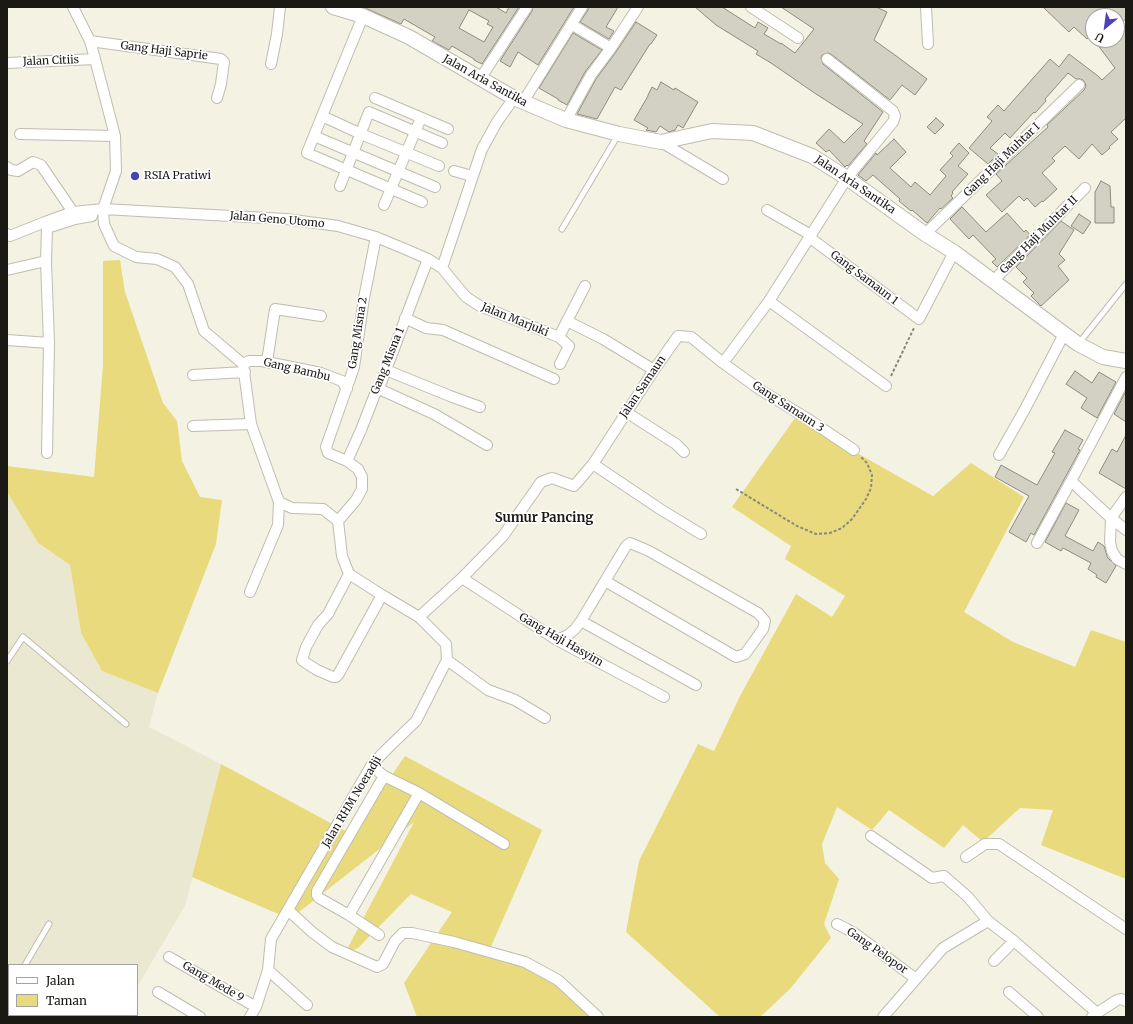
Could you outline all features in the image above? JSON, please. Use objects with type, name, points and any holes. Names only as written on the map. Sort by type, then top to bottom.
[{"type":"street","points":[[73,7],[90,41],[96,59],[114,136],[116,171],[104,211],[104,224],[114,246],[136,257],[158,259],[175,267],[188,284],[204,331],[244,368],[251,424],[278,502],[278,525],[250,592]]},
{"type":"street","points":[[272,64],[280,7]]},
{"type":"street","name":"Jalan Aria Santika","points":[[333,7],[363,16],[409,38],[518,100],[566,120],[619,134],[661,142],[712,131],[753,132],[812,156],[847,178],[925,234],[954,252],[1078,344],[1103,357],[1126,361]]},
{"type":"street","points":[[480,79],[527,7]]},
{"type":"street","points":[[442,268],[482,149],[498,122],[518,100],[582,7]]},
{"type":"street","points":[[566,120],[591,75],[638,7]]},
{"type":"street","points":[[751,7],[798,38]]},
{"type":"street","points":[[926,7],[928,44]]},
{"type":"street","points":[[363,16],[307,153],[422,202]]},
{"type":"street","points":[[571,24],[611,48]]},
{"type":"street","name":"Gang Haji Saprie","points":[[90,41],[221,59],[224,62],[224,69],[217,98]]},
{"type":"street","name":"Jalan Citiis","points":[[7,63],[96,59]]},
{"type":"street","points":[[723,362],[769,301],[847,178],[893,122],[895,116],[893,111],[827,59]]},
{"type":"street","name":"Gang Haji Muhtar I","points":[[925,234],[1079,85]]},
{"type":"street","points":[[375,98],[448,129]]},
{"type":"street","points":[[340,186],[369,112],[442,144]]},
{"type":"street","points":[[322,116],[360,134],[439,166]]},
{"type":"street","points":[[384,205],[421,118]]},
{"type":"street","points":[[20,134],[114,136]]},
{"type":"street","points":[[314,136],[435,187]]},
{"type":"street","points":[[661,142],[723,179]]},
{"type":"street","points":[[7,167],[11,170],[18,171],[33,162],[41,165],[72,212]]},
{"type":"street","points":[[454,171],[472,176]]},
{"type":"street","name":"Gang Haji Muhtar II","points":[[993,281],[1085,188]]},
{"type":"street","name":"Gang Samaun 1","points":[[768,210],[810,236],[919,319]]},
{"type":"street","points":[[61,220],[72,212],[104,211]]},
{"type":"street","points":[[7,234],[10,236],[61,220],[75,219],[104,211]]},
{"type":"street","name":"Jalan Geno Utomo","points":[[104,211],[286,219],[338,226],[376,237],[428,259],[442,268]]},
{"type":"street","points":[[46,225],[49,343],[47,453]]},
{"type":"street","name":"Gang Misna 2","points":[[347,461],[328,453],[326,447],[354,368],[364,298],[376,237]]},
{"type":"street","points":[[919,319],[954,252]]},
{"type":"street","name":"Gang Misna 1","points":[[347,461],[375,394],[379,389],[428,259]]},
{"type":"street","points":[[7,270],[46,261]]},
{"type":"street","name":"Jalan Marjuki","points":[[442,268],[466,297],[480,306],[559,337],[585,286]]},
{"type":"street","points":[[769,301],[886,386]]},
{"type":"street","points":[[266,362],[275,309],[321,316]]},
{"type":"street","points":[[405,318],[426,328],[443,330],[554,379]]},
{"type":"street","points":[[567,321],[603,339],[654,370]]},
{"type":"street","points":[[999,455],[1064,334]]},
{"type":"street","name":"Jalan Samaun","points":[[419,617],[462,578],[503,536],[541,482],[552,478],[574,486],[592,464],[678,336],[691,337],[723,362]]},
{"type":"street","points":[[559,337],[569,345],[560,364]]},
{"type":"street","points":[[7,340],[49,343]]},
{"type":"street","name":"Gang Bambu","points":[[193,375],[244,368],[255,361],[321,373],[342,381],[347,389]]},
{"type":"street","name":"Gang Samaun 3","points":[[723,362],[759,389],[808,419],[854,450]]},
{"type":"street","points":[[386,370],[480,407]]},
{"type":"street","points":[[1037,543],[1126,377]]},
{"type":"street","points":[[379,389],[434,414],[487,445]]},
{"type":"street","points":[[626,412],[676,444],[684,452]]},
{"type":"street","points":[[193,426],[251,424]]},
{"type":"street","points":[[338,521],[354,504],[362,489],[362,477],[358,470],[347,461]]},
{"type":"street","points":[[592,464],[701,534]]},
{"type":"street","points":[[1071,481],[1126,530]]},
{"type":"street","points":[[1126,496],[1111,518],[1110,542],[1112,551],[1117,559],[1126,564]]},
{"type":"street","points":[[278,502],[292,508],[323,509],[338,521],[342,556],[349,574],[419,617],[446,644],[447,660],[488,690],[515,700],[545,718]]},
{"type":"street","points":[[557,640],[575,629],[581,620],[605,580],[626,546],[630,543],[649,551],[758,613],[765,621],[763,629],[746,654],[736,657],[605,580]]},
{"type":"street","points":[[349,574],[328,614],[318,625],[304,651],[302,660],[317,670],[336,677],[338,675],[382,595]]},
{"type":"street","name":"Gang Haji Hasyim","points":[[462,578],[557,640],[664,697]]},
{"type":"street","points":[[581,620],[696,685]]},
{"type":"street","name":"Jalan RHM Noeradji","points":[[250,1017],[256,1007],[268,970],[271,938],[371,766],[380,755],[416,720],[447,660]]},
{"type":"street","points":[[371,766],[384,776],[419,793],[504,844]]},
{"type":"street","points":[[379,935],[349,915],[319,898],[317,891],[384,776]]},
{"type":"street","points":[[349,915],[419,793]]},
{"type":"street","points":[[871,836],[932,878],[944,876],[968,897],[988,921],[1014,941],[1095,1015],[1117,1000],[1121,999],[1126,1001]]},
{"type":"street","points":[[966,857],[985,844],[999,844],[1126,929]]},
{"type":"street","points":[[288,910],[312,932],[332,947],[377,967],[383,964],[395,941],[403,933],[412,933],[454,942],[525,962],[558,980],[598,1017]]},
{"type":"street","points":[[883,1017],[944,948],[988,921]]},
{"type":"street","name":"Gang Pelopor","points":[[836,924],[857,935],[916,979]]},
{"type":"street","points":[[994,962],[1014,941]]},
{"type":"street","name":"Gang Mede 9","points":[[169,957],[256,1007]]},
{"type":"street","points":[[268,970],[307,1005]]},
{"type":"street","points":[[158,992],[200,1017]]},
{"type":"street","points":[[1009,992],[1038,1017]]},
{"type":"lane","points":[[562,229],[619,134]]},
{"type":"lane","points":[[1078,344],[1126,284]]},
{"type":"lane","points":[[7,661],[23,637],[126,724]]},
{"type":"lane","points":[[26,964],[49,924]]},
{"type":"path","points":[[886,386],[919,319]]},
{"type":"path","points":[[736,488],[797,526],[816,534],[830,533],[842,528],[852,519],[866,499],[871,488],[872,476],[867,463],[854,450]]},
{"type":"shaded area","points":[[7,492],[38,543],[70,565],[81,633],[102,671],[158,693],[149,727],[221,764],[185,906],[138,985],[138,964],[8,964],[8,1016],[119,1017],[7,1017]]},
{"type":"green space","points":[[120,260],[125,292],[163,403],[177,421],[182,461],[200,497],[222,500],[216,544],[158,693],[102,671],[81,633],[70,565],[38,543],[7,492],[7,466],[94,477],[103,365],[103,261]]},
{"type":"green space","points":[[795,418],[933,496],[971,463],[1024,497],[964,612],[1013,642],[1075,667],[1091,630],[1126,642],[1126,879],[1041,845],[1053,810],[1020,808],[983,842],[963,825],[944,848],[889,810],[872,830],[837,807],[822,844],[825,863],[839,879],[824,924],[831,938],[790,989],[760,1017],[720,1017],[626,932],[639,861],[698,744],[714,751],[740,696],[796,594],[832,617],[845,596],[785,559],[791,546],[732,507]]},
{"type":"green space","points":[[405,756],[542,830],[490,949],[556,973],[602,1017],[417,1017],[404,983],[452,912],[411,894],[358,948],[344,955],[414,822],[290,919],[192,877],[221,764],[351,834]]},
{"type":"building","points":[[363,7],[496,7],[506,13],[509,7],[519,7],[482,64],[452,46],[449,50],[432,41],[435,37],[404,19],[401,24]],"holes":[[[469,10],[489,21],[487,24],[493,27],[484,42],[459,28]]]},
{"type":"building","points":[[533,7],[574,7],[538,65],[518,52],[510,67],[500,61],[532,11]]},
{"type":"building","points":[[588,7],[618,7],[606,27],[614,31],[609,39],[580,22],[588,10]]},
{"type":"building","points":[[695,7],[722,7],[755,28],[758,22],[768,28],[764,34],[781,43],[795,53],[814,29],[781,7],[876,7],[887,12],[874,40],[927,79],[915,95],[902,85],[890,100],[831,54],[828,53],[822,55],[821,58],[823,64],[883,112],[864,141],[867,144],[848,166],[847,165],[845,167],[829,150],[826,152],[816,143],[829,129],[844,143],[863,124],[756,54],[758,51],[716,25]]},
{"type":"building","points":[[1043,7],[1126,7],[1125,20],[1125,8],[1085,8],[1085,37],[1074,27],[1069,32]]},
{"type":"building","points":[[636,22],[657,35],[621,90],[615,87],[597,119],[577,114],[596,79]]},
{"type":"building","points":[[1125,32],[1126,118],[1111,132],[1118,139],[1102,155],[1092,144],[1079,159],[1065,146],[1052,158],[1055,161],[1042,173],[1057,189],[1035,207],[1027,198],[1024,201],[1019,196],[1002,212],[986,195],[1002,181],[996,174],[1048,127],[1047,125],[1084,90],[1086,86],[1083,80],[1076,79],[1068,73],[1045,99],[1046,101],[1010,138],[1005,133],[990,148],[998,154],[988,164],[969,148],[992,121],[987,117],[998,105],[1004,111],[1050,59],[1059,67],[1069,54],[1102,80],[1115,68],[1100,48],[1125,48]]},
{"type":"building","points":[[573,33],[602,50],[585,72],[567,105],[539,88]]},
{"type":"building","points":[[661,82],[674,90],[675,88],[698,102],[683,128],[678,125],[675,130],[669,132],[660,126],[656,132],[646,130],[648,128],[634,120],[652,87],[657,90]]},
{"type":"building","points":[[936,118],[944,125],[935,134],[927,127]]},
{"type":"building","points":[[894,139],[906,152],[890,168],[911,187],[915,182],[930,195],[946,176],[940,170],[953,156],[950,153],[959,143],[969,153],[958,166],[968,174],[952,192],[953,193],[951,196],[953,198],[941,209],[940,208],[927,223],[899,201],[900,199],[873,175],[866,181],[858,175],[876,153],[877,155]]},
{"type":"building","points":[[1101,181],[1110,186],[1111,207],[1114,207],[1114,223],[1095,223],[1095,192]]},
{"type":"building","points":[[962,207],[986,232],[1007,213],[1024,232],[1026,230],[1030,235],[997,267],[992,262],[996,259],[973,235],[969,239],[950,219]]},
{"type":"building","points":[[1079,214],[1091,222],[1083,234],[1071,226]]},
{"type":"building","points":[[1061,221],[1074,230],[1059,254],[1065,260],[1058,266],[1069,280],[1041,306],[1031,296],[1034,293],[1023,282],[1027,278],[1016,267]]},
{"type":"building","points":[[1075,371],[1092,383],[1099,372],[1116,382],[1097,418],[1081,408],[1087,398],[1066,384]]},
{"type":"building","points":[[1126,391],[1126,422],[1114,414]]},
{"type":"building","points":[[1065,430],[1083,440],[1078,449],[1080,450],[1034,535],[1031,533],[1026,542],[1009,532],[1029,496],[995,477],[1001,465],[1037,485],[1055,453],[1052,452]]},
{"type":"building","points":[[1126,435],[1126,489],[1099,473],[1112,449],[1117,452]]},
{"type":"building","points":[[1066,503],[1079,510],[1065,536],[1093,551],[1098,542],[1104,546],[1107,557],[1116,566],[1106,583],[1096,577],[1097,575],[1088,569],[1091,563],[1063,548],[1061,551],[1045,542]]},
{"type":"place","name":"RSIA Pratiwi","points":[[135,176]]},
{"type":"district","name":"Sumur Pancing","points":[[544,518]]}]
